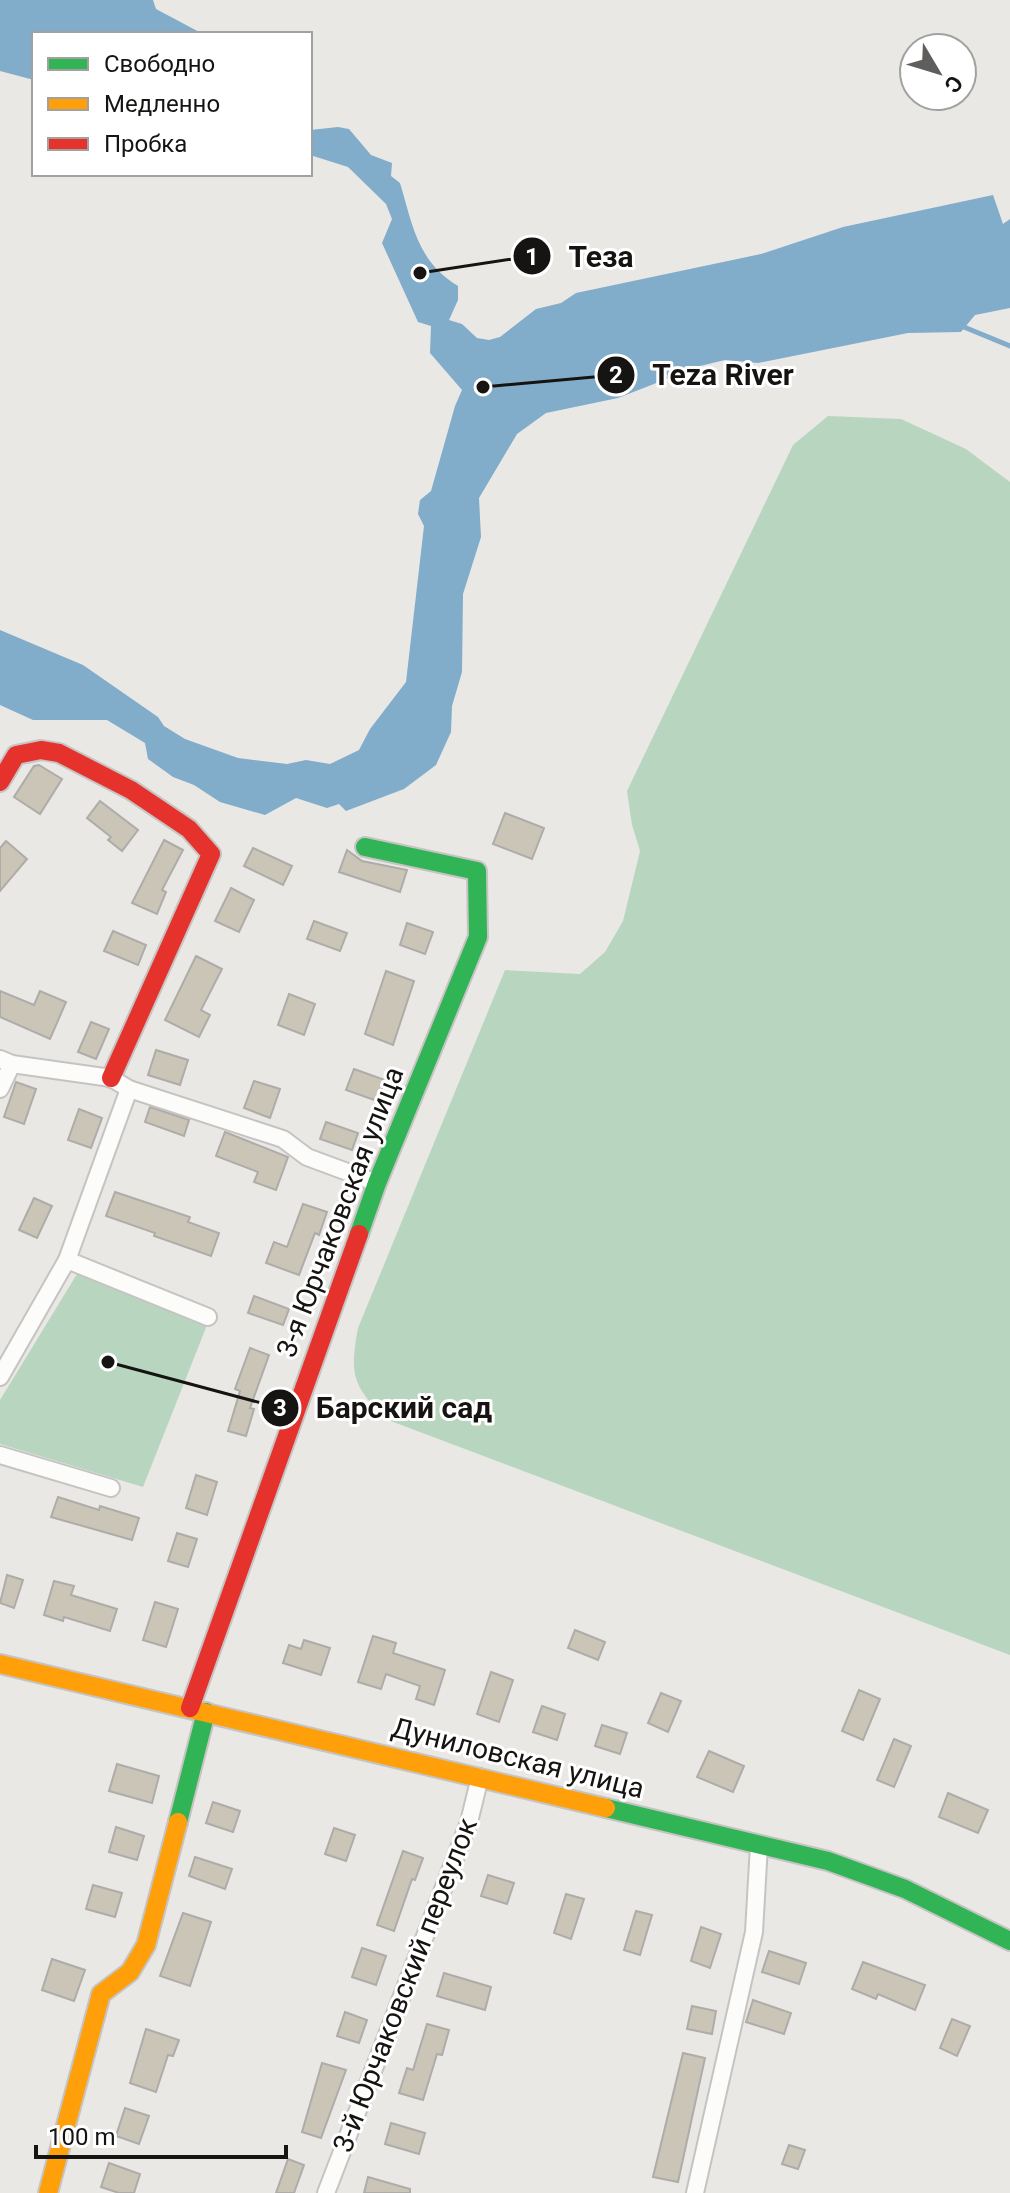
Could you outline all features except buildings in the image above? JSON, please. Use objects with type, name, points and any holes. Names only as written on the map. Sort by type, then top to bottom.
[{"type":"street","points":[[0,782],[16,755],[41,750],[59,753],[131,790],[189,829],[211,854],[111,1078]]},
{"type":"street","name":"3-я Юрчаковская улица","points":[[48,2193],[101,1994],[130,1972],[146,1945],[198,1710],[377,1183],[478,937],[477,871],[365,847]]},
{"type":"street","points":[[0,1089],[6,1061],[111,1078],[129,1089],[283,1139],[307,1157],[377,1183]]},
{"type":"street","points":[[0,1377],[67,1260],[129,1089]]},
{"type":"street","points":[[67,1260],[208,1317]]},
{"type":"street","points":[[0,1455],[111,1488]]},
{"type":"street","name":"Дуниловская улица","points":[[0,1664],[828,1861],[905,1889],[1010,1941]]},
{"type":"street","name":"3-й Юрчаковский переулок","points":[[326,2193],[469,1822],[480,1777]]},
{"type":"street","points":[[695,2193],[754,1932],[759,1845]]},
{"type":"green space","points":[[828,416],[901,419],[966,449],[1010,482],[1010,1655],[388,1420],[367,1398],[354,1370],[358,1328],[505,970],[580,974],[605,952],[623,921],[640,851],[627,791],[793,445]]},
{"type":"green space","points":[[77,1274],[207,1325],[143,1487],[0,1444],[0,1400]]},
{"type":"water","points":[[0,0],[153,0],[156,9],[199,32],[32,32],[32,79],[0,71]]},
{"type":"water","points":[[349,129],[371,155],[392,163],[391,176],[400,183],[418,241],[433,265],[458,286],[458,300],[449,320],[462,324],[477,338],[489,340],[500,337],[536,309],[561,303],[576,293],[761,254],[843,227],[993,195],[1003,224],[1010,219],[1010,308],[975,315],[961,332],[908,333],[758,363],[725,360],[700,366],[618,398],[546,413],[517,434],[479,498],[481,537],[463,594],[462,672],[452,706],[451,732],[436,765],[404,789],[346,811],[339,804],[327,808],[296,798],[265,815],[220,802],[194,785],[173,777],[148,759],[145,743],[107,720],[33,720],[0,705],[0,630],[83,665],[185,739],[238,758],[287,764],[306,760],[330,764],[359,750],[370,729],[406,682],[424,526],[418,514],[420,500],[431,491],[462,390],[430,353],[431,326],[418,322],[382,243],[392,219],[386,204],[348,167],[312,156],[312,130]]},
{"type":"waterway","points":[[959,325],[1010,346]]},
{"type":"traffic: fast","points":[[359,1234],[478,937],[477,871],[365,847]]},
{"type":"traffic: fast","points":[[178,1822],[206,1712]]},
{"type":"traffic: fast","points":[[606,1808],[828,1861],[905,1889],[1010,1941]]},
{"type":"traffic: slow","points":[[0,1664],[606,1808]]},
{"type":"traffic: slow","points":[[48,2193],[101,1994],[130,1972],[146,1945],[178,1822]]},
{"type":"traffic: jam","points":[[0,782],[16,755],[41,750],[59,753],[131,790],[189,829],[211,854],[111,1078]]},
{"type":"traffic: jam","points":[[190,1708],[359,1234]]},
{"type":"place","name":"Теза","points":[[420,273]]},
{"type":"place","name":"Teza River","points":[[483,387]]},
{"type":"place","name":"Барский сад","points":[[108,1362]]}]
